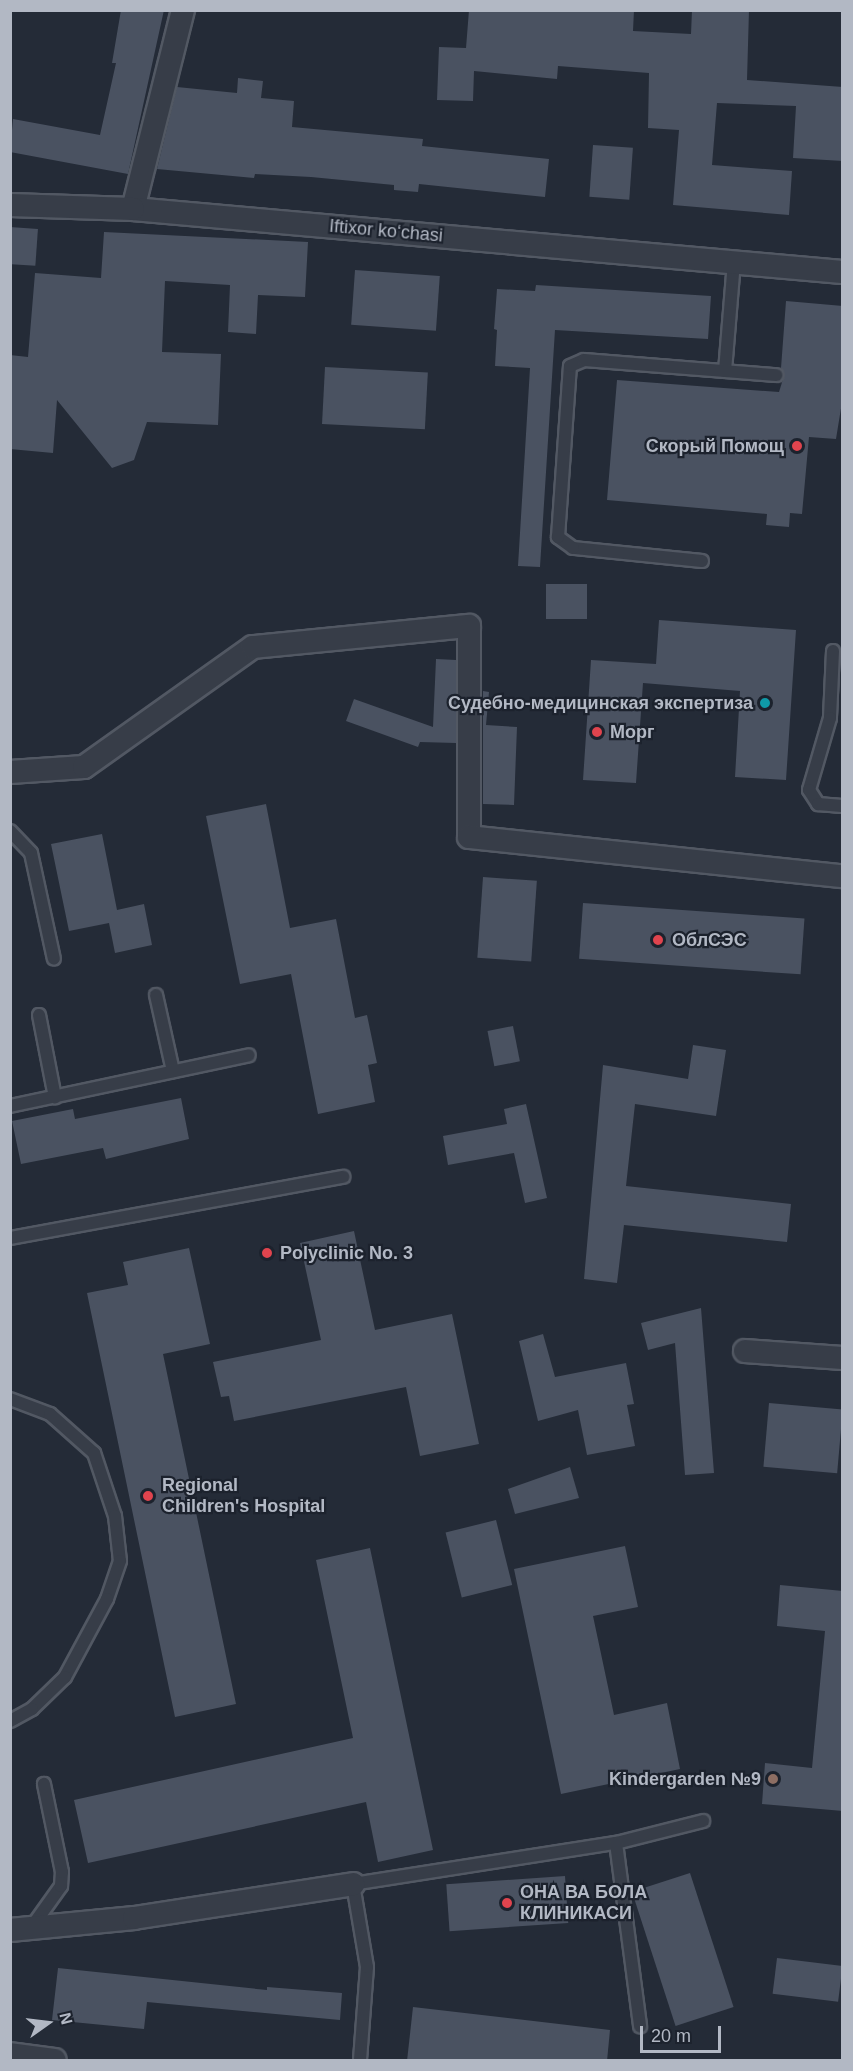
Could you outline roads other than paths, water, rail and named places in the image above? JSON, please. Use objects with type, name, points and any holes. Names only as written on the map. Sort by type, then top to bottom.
[{"type":"street","points":[[133,209],[183,10]]},
{"type":"street","name":"Iftixor koʻchasi","points":[[10,205],[133,209],[843,272]]},
{"type":"street","points":[[10,772],[84,767],[253,647],[469,626],[469,837],[843,876]]},
{"type":"street","points":[[745,1351],[843,1358]]},
{"type":"street","points":[[21,1929],[134,1918],[353,1884]]},
{"type":"street","points":[[10,2054],[55,2061]]},
{"type":"lane","points":[[725,371],[734,262]]},
{"type":"lane","points":[[702,561],[573,548],[558,537],[570,366],[584,360],[776,375]]},
{"type":"lane","points":[[833,651],[830,718],[809,790],[818,804],[843,806]]},
{"type":"lane","points":[[10,831],[31,853],[54,959]]},
{"type":"lane","points":[[156,995],[172,1071]]},
{"type":"lane","points":[[39,1015],[55,1097]]},
{"type":"lane","points":[[10,1106],[249,1055]]},
{"type":"lane","points":[[10,1238],[343,1177]]},
{"type":"lane","points":[[10,1399],[50,1414],[94,1453],[115,1516],[120,1560],[107,1599],[66,1677],[32,1709],[10,1721]]},
{"type":"lane","points":[[21,1929],[61,1886],[62,1872],[44,1784]]},
{"type":"lane","points":[[360,2061],[367,1967],[353,1884],[616,1843],[703,1821]]},
{"type":"lane","points":[[616,1843],[640,2026]]},
{"type":"place","name":"Скорый Помощ","points":[[797,446]]},
{"type":"place","name":"Судебно-медицинская экспертиза","points":[[765,703]]},
{"type":"place","name":"Морг","points":[[597,732]]},
{"type":"place","name":"ОблСЭС","points":[[658,940]]},
{"type":"place","name":"Polyclinic No. 3","points":[[267,1253]]},
{"type":"place","name":"Regional Children's Hospital","points":[[148,1496]]},
{"type":"place","name":"Kindergarden №9","points":[[773,1779]]},
{"type":"place","name":"ОНА ВА БОЛА КЛИНИКАСИ","points":[[507,1903]]}]
